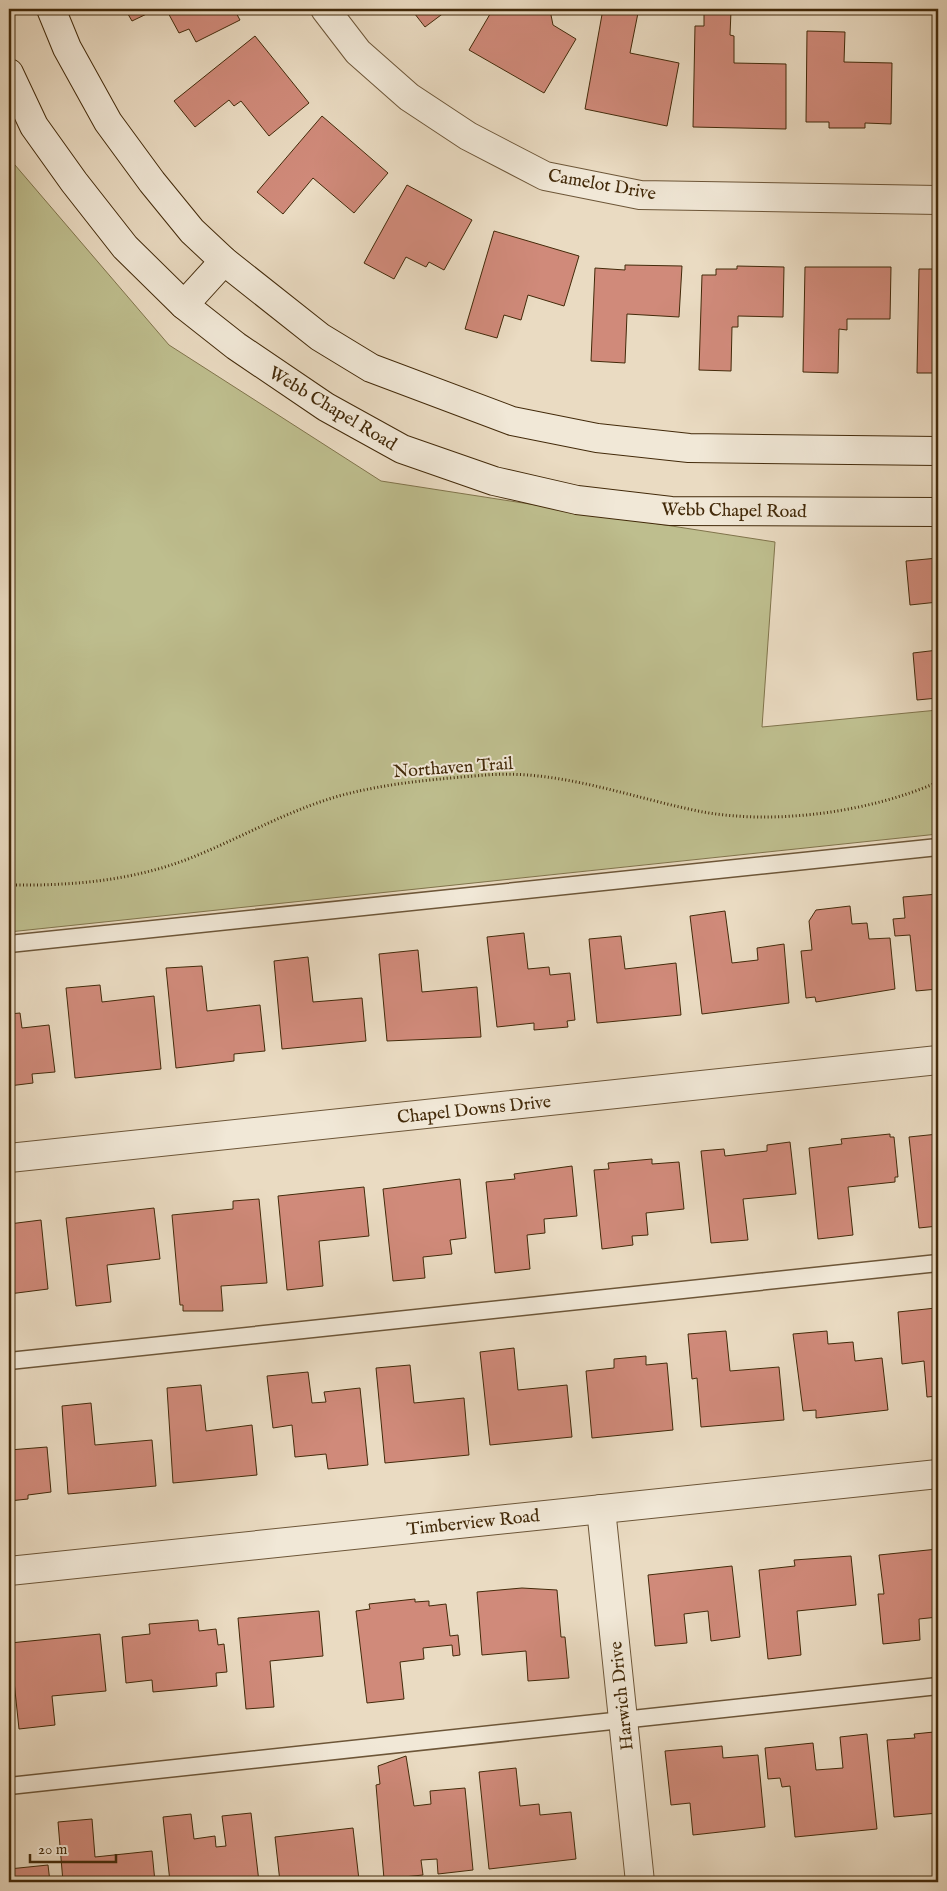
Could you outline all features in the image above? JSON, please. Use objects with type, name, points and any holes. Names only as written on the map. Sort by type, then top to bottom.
[{"type":"street","points":[[51,9],[67,48],[108,122],[186,224],[224,261],[320,337],[371,368],[512,421],[597,438],[689,448],[938,451]]},
{"type":"street","name":"Camelot Drive","points":[[325,9],[358,52],[409,98],[468,136],[545,176],[640,195],[938,200]]},
{"type":"street","name":"Webb Chapel Road","points":[[9,73],[34,126],[74,182],[124,247],[184,305],[236,346],[326,407],[402,449],[494,481],[577,500],[671,510],[938,512]]},
{"type":"street","points":[[184,305],[224,261]]},
{"type":"street","name":"Chapel Downs Drive","points":[[9,1158],[938,1060]]},
{"type":"street","name":"Timberview Road","points":[[9,1571],[938,1474]]},
{"type":"street","name":"Harwich Drive","points":[[601,1509],[640,1882]]},
{"type":"lane","points":[[9,944],[938,847]]},
{"type":"lane","points":[[9,1362],[938,1263]]},
{"type":"lane","points":[[9,1786],[623,1722],[938,1686]]},
{"type":"path","name":"Northaven Trail","points":[[9,885],[51,886],[100,882],[151,871],[188,859],[301,809],[329,799],[377,787],[489,775],[536,776],[582,783],[705,812],[760,816],[803,816],[850,809],[890,800],[938,782]]},
{"type":"green space","points":[[9,158],[169,345],[381,481],[775,542],[762,727],[938,710],[938,834],[9,932]]},
{"type":"building","points":[[125,9],[157,9],[132,21]]},
{"type":"building","points":[[166,9],[234,9],[240,20],[196,42],[189,29],[179,33]]},
{"type":"building","points":[[411,9],[449,9],[425,27]]},
{"type":"building","points":[[493,9],[545,9],[551,15],[553,25],[576,39],[544,93],[469,50]]},
{"type":"building","points":[[603,9],[638,13],[630,53],[679,63],[667,126],[585,109]]},
{"type":"building","points":[[704,10],[731,11],[730,35],[734,36],[734,63],[786,64],[786,129],[693,127],[695,26],[704,26]]},
{"type":"building","points":[[807,31],[845,32],[844,62],[892,63],[891,124],[865,123],[865,128],[829,128],[829,122],[806,122]]},
{"type":"building","points":[[933,32],[938,32],[938,122],[933,122]]},
{"type":"building","points":[[255,36],[309,103],[269,136],[241,101],[234,106],[229,100],[195,127],[174,101]]},
{"type":"building","points":[[322,116],[388,173],[354,213],[313,178],[283,214],[257,192]]},
{"type":"building","points":[[407,185],[472,220],[444,270],[429,262],[426,267],[406,257],[394,279],[364,263]]},
{"type":"building","points":[[494,231],[579,256],[564,306],[528,295],[521,320],[504,315],[497,338],[465,329]]},
{"type":"building","points":[[625,265],[682,266],[679,317],[627,314],[625,363],[591,361],[595,268],[625,270]]},
{"type":"building","points":[[737,266],[784,267],[783,317],[738,316],[738,327],[732,327],[731,371],[699,370],[702,275],[716,275],[716,269],[737,269]]},
{"type":"building","points":[[805,267],[891,267],[890,319],[847,319],[847,330],[839,329],[838,373],[803,372]]},
{"type":"building","points":[[919,269],[938,269],[938,373],[917,373]]},
{"type":"building","points":[[938,558],[938,602],[910,605],[906,561]]},
{"type":"building","points":[[938,650],[938,698],[917,700],[913,653]]},
{"type":"building","points":[[938,894],[938,989],[916,991],[910,935],[895,936],[893,919],[905,918],[903,897]]},
{"type":"building","points":[[850,906],[852,924],[867,923],[869,939],[890,938],[895,989],[816,1002],[815,997],[806,998],[801,951],[812,950],[809,921],[816,910]]},
{"type":"building","points":[[725,911],[732,963],[758,960],[757,948],[784,944],[789,1003],[702,1014],[690,916]]},
{"type":"building","points":[[524,933],[528,969],[549,967],[550,975],[570,973],[575,1020],[567,1021],[568,1027],[534,1030],[534,1023],[497,1027],[487,937]]},
{"type":"building","points":[[621,936],[625,969],[676,963],[681,1015],[597,1023],[589,939]]},
{"type":"building","points":[[418,950],[422,992],[477,987],[481,1037],[387,1041],[379,954]]},
{"type":"building","points":[[308,957],[313,1002],[362,998],[366,1041],[282,1049],[274,961]]},
{"type":"building","points":[[202,966],[207,1011],[260,1005],[265,1051],[234,1054],[234,1061],[176,1068],[166,968]]},
{"type":"building","points":[[100,985],[102,1002],[154,996],[161,1069],[75,1078],[66,988]]},
{"type":"building","points":[[20,1013],[22,1028],[49,1025],[55,1072],[32,1074],[33,1083],[9,1086],[9,1014]]},
{"type":"building","points":[[890,1134],[890,1137],[894,1137],[898,1177],[895,1177],[895,1182],[848,1187],[853,1235],[818,1239],[809,1148],[842,1144],[841,1139]]},
{"type":"building","points":[[938,1134],[938,1226],[919,1228],[909,1137]]},
{"type":"building","points":[[790,1142],[796,1194],[743,1199],[748,1240],[711,1243],[701,1151],[724,1149],[725,1156],[767,1151],[767,1145]]},
{"type":"building","points":[[652,1159],[652,1164],[679,1162],[684,1209],[646,1213],[648,1235],[632,1236],[633,1245],[602,1249],[594,1170],[609,1169],[608,1163]]},
{"type":"building","points":[[572,1166],[577,1216],[544,1219],[545,1233],[527,1235],[530,1269],[495,1273],[486,1182],[515,1179],[514,1174]]},
{"type":"building","points":[[460,1179],[466,1238],[450,1240],[452,1254],[423,1257],[425,1278],[393,1281],[383,1189]]},
{"type":"building","points":[[364,1187],[369,1236],[319,1241],[323,1286],[287,1290],[278,1196]]},
{"type":"building","points":[[259,1199],[267,1283],[221,1286],[223,1311],[183,1311],[183,1305],[180,1305],[172,1215],[233,1209],[233,1201]]},
{"type":"building","points":[[154,1208],[160,1259],[107,1265],[111,1302],[76,1306],[66,1218]]},
{"type":"building","points":[[41,1220],[48,1289],[9,1294],[9,1224]]},
{"type":"building","points":[[936,1308],[938,1321],[938,1396],[927,1397],[924,1361],[902,1364],[898,1312]]},
{"type":"building","points":[[726,1331],[730,1371],[779,1367],[784,1420],[701,1427],[697,1378],[692,1379],[688,1334]]},
{"type":"building","points":[[827,1331],[828,1344],[853,1342],[855,1361],[882,1358],[888,1410],[816,1418],[816,1410],[803,1411],[793,1334]]},
{"type":"building","points":[[514,1348],[518,1390],[567,1385],[572,1437],[490,1445],[480,1352]]},
{"type":"building","points":[[646,1356],[646,1365],[667,1363],[673,1430],[592,1438],[586,1371],[614,1368],[614,1359]]},
{"type":"building","points":[[410,1365],[414,1403],[464,1398],[469,1455],[385,1463],[376,1368]]},
{"type":"building","points":[[308,1372],[312,1403],[326,1402],[324,1392],[360,1388],[368,1465],[328,1469],[326,1454],[295,1457],[292,1425],[273,1428],[267,1376]]},
{"type":"building","points":[[201,1385],[206,1431],[252,1425],[257,1475],[173,1483],[167,1388]]},
{"type":"building","points":[[91,1403],[95,1445],[152,1440],[156,1486],[68,1494],[62,1406]]},
{"type":"building","points":[[47,1447],[51,1492],[28,1495],[28,1499],[9,1501],[9,1450]]},
{"type":"building","points":[[938,1549],[938,1617],[919,1619],[920,1640],[883,1644],[878,1594],[884,1594],[879,1555]]},
{"type":"building","points":[[851,1556],[856,1605],[797,1611],[801,1655],[768,1659],[759,1570],[795,1566],[794,1560]]},
{"type":"building","points":[[732,1566],[740,1637],[711,1641],[708,1611],[684,1614],[687,1643],[655,1646],[648,1575]]},
{"type":"building","points":[[522,1588],[557,1590],[561,1637],[565,1637],[569,1678],[528,1681],[526,1651],[482,1655],[477,1592]]},
{"type":"building","points":[[415,1599],[415,1602],[429,1601],[429,1606],[446,1604],[450,1636],[458,1635],[460,1655],[453,1656],[452,1645],[423,1648],[424,1659],[400,1662],[404,1699],[367,1703],[356,1611],[370,1609],[369,1604]]},
{"type":"building","points":[[319,1611],[323,1656],[270,1661],[274,1707],[246,1709],[238,1618]]},
{"type":"building","points":[[198,1620],[199,1631],[216,1629],[218,1645],[224,1644],[227,1672],[216,1673],[217,1686],[153,1692],[152,1680],[126,1683],[122,1637],[150,1634],[149,1624]]},
{"type":"building","points":[[100,1634],[106,1691],[52,1696],[55,1725],[19,1729],[10,1643]]},
{"type":"building","points":[[934,1732],[935,1742],[938,1741],[938,1813],[894,1817],[887,1740],[915,1738],[914,1734]]},
{"type":"building","points":[[867,1734],[877,1829],[795,1837],[790,1786],[782,1787],[780,1778],[768,1779],[765,1748],[813,1743],[816,1770],[843,1768],[840,1737]]},
{"type":"building","points":[[722,1746],[723,1758],[758,1755],[765,1827],[693,1835],[690,1803],[671,1805],[665,1751]]},
{"type":"building","points":[[406,1756],[414,1806],[431,1804],[430,1791],[465,1788],[473,1870],[438,1874],[437,1859],[421,1860],[423,1875],[384,1879],[376,1785],[380,1784],[378,1766]]},
{"type":"building","points":[[516,1768],[520,1806],[539,1804],[540,1815],[571,1812],[576,1859],[489,1869],[479,1772]]},
{"type":"building","points":[[251,1813],[259,1882],[170,1882],[163,1817],[191,1814],[194,1839],[215,1836],[216,1847],[226,1846],[222,1816]]},
{"type":"building","points":[[92,1819],[95,1857],[152,1851],[155,1882],[63,1882],[58,1822]]},
{"type":"building","points":[[353,1828],[359,1880],[280,1882],[275,1837]]},
{"type":"building","points":[[48,1865],[50,1882],[9,1882],[9,1869]]}]
